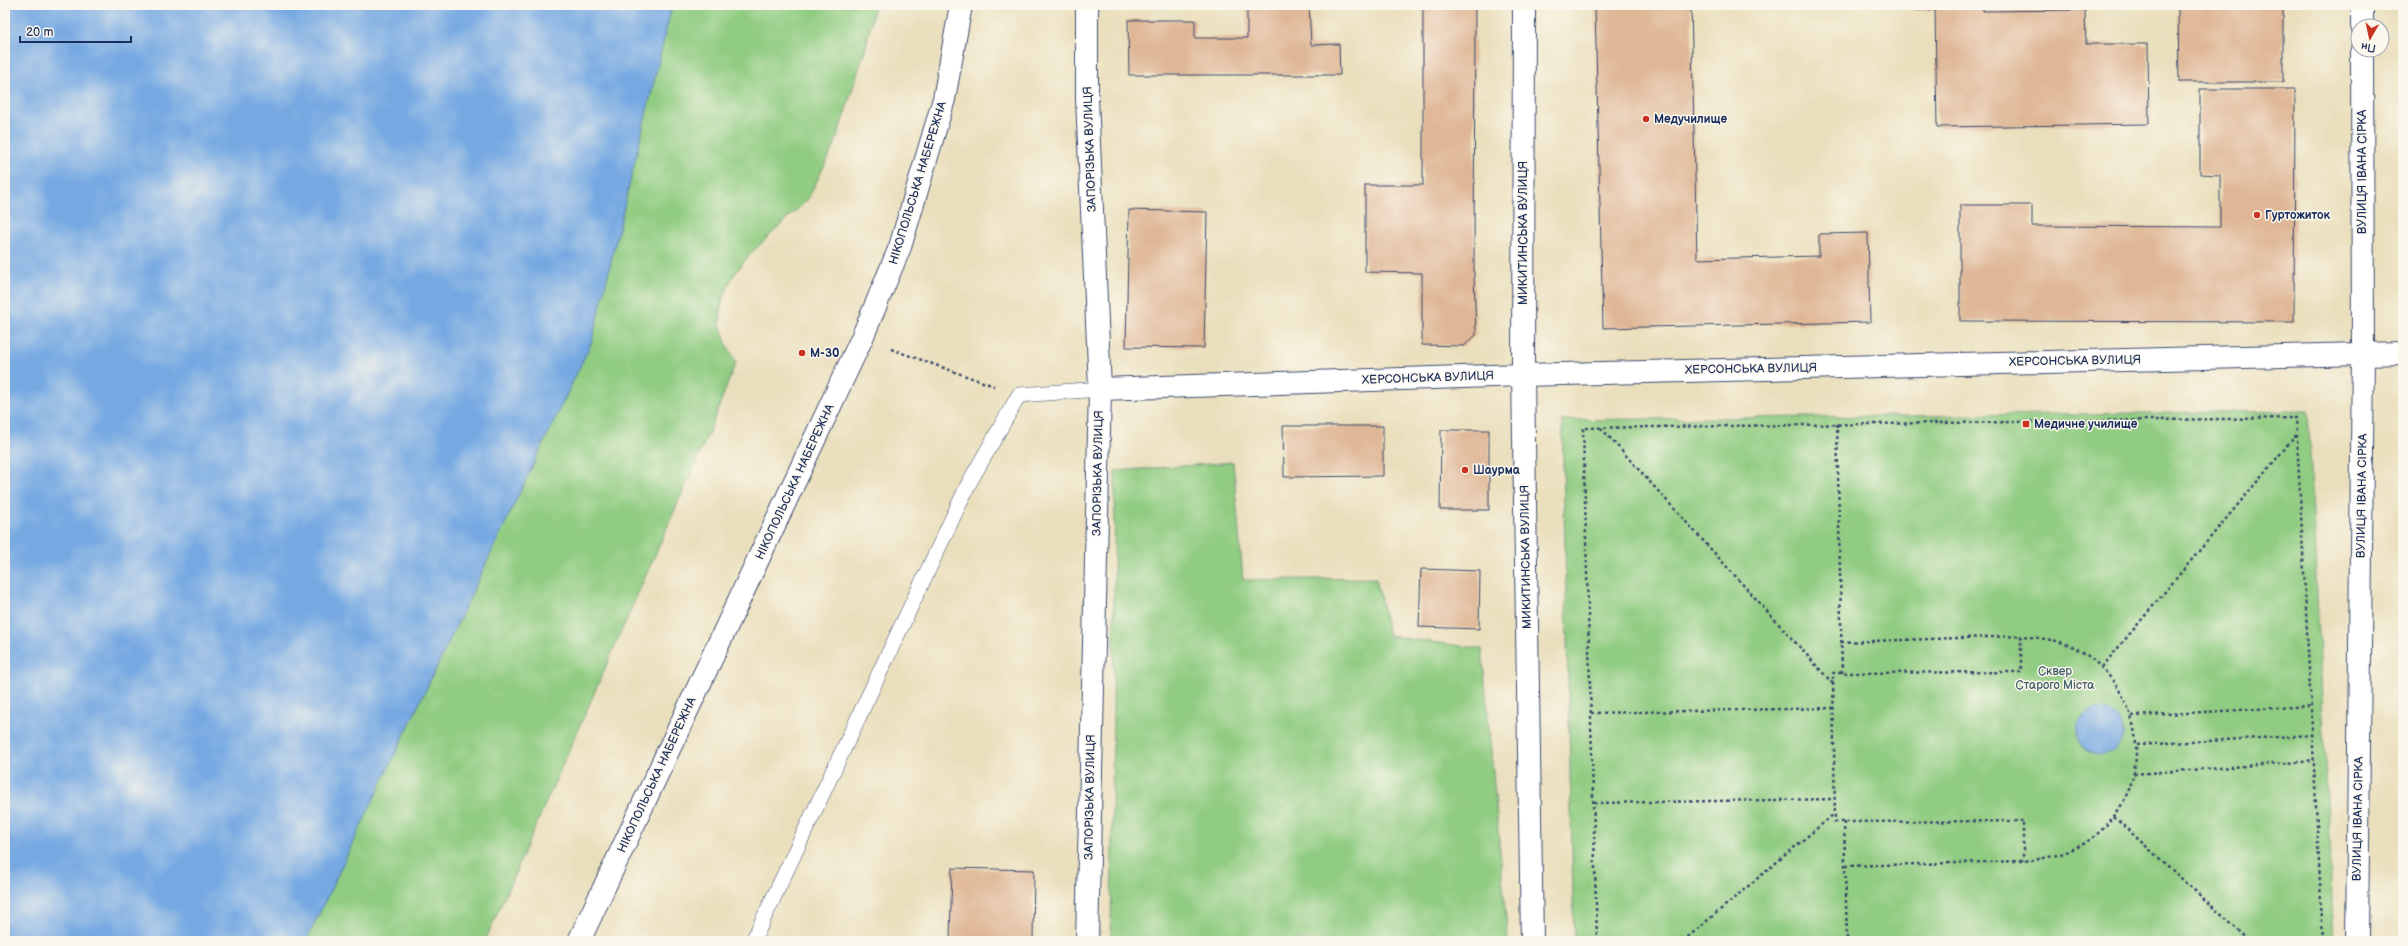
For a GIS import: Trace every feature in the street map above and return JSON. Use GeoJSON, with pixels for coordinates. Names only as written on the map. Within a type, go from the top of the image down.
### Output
{"type":"FeatureCollection","features":[{"type":"Feature","properties":{"kind":"street","name":"НІКОПОЛЬСЬКА НАБЕРЕЖНА"},"geometry":{"type":"LineString","coordinates":[[579,941],[862,338],[900,247],[944,99],[961,5]]}},
{"type":"Feature","properties":{"kind":"street","name":"ЗАПОРІЗЬКА ВУЛИЦЯ"},"geometry":{"type":"LineString","coordinates":[[1087,5],[1087,99],[1100,389],[1087,941]]}},
{"type":"Feature","properties":{"kind":"street","name":"МИКИТИНСЬКА ВУЛИЦЯ"},"geometry":{"type":"LineString","coordinates":[[1524,5],[1523,375],[1532,941]]}},
{"type":"Feature","properties":{"kind":"street"},"geometry":{"type":"LineString","coordinates":[[2362,5],[2362,18]]}},
{"type":"Feature","properties":{"kind":"street","name":"ВУЛИЦЯ ІВАНА СІРКА"},"geometry":{"type":"LineString","coordinates":[[2357,941],[2363,353],[2362,58]]}},
{"type":"Feature","properties":{"kind":"street","name":"ХЕРСОНСЬКА ВУЛИЦЯ"},"geometry":{"type":"LineString","coordinates":[[1100,389],[1523,375],[2403,353]]}},
{"type":"Feature","properties":{"kind":"lane"},"geometry":{"type":"LineString","coordinates":[[753,941],[969,483],[1019,395],[1100,389]]}},
{"type":"Feature","properties":{"kind":"path"},"geometry":{"type":"LineString","coordinates":[[862,338],[1019,395]]}},
{"type":"Feature","properties":{"kind":"path"},"geometry":{"type":"LineString","coordinates":[[1597,941],[1583,428],[2296,418],[2323,941]]}},
{"type":"Feature","properties":{"kind":"path"},"geometry":{"type":"LineString","coordinates":[[1837,424],[1842,673]]}},
{"type":"Feature","properties":{"kind":"path"},"geometry":{"type":"LineString","coordinates":[[1601,427],[1834,685]]}},
{"type":"Feature","properties":{"kind":"path"},"geometry":{"type":"LineString","coordinates":[[2102,667],[2297,434]]}},
{"type":"Feature","properties":{"kind":"path"},"geometry":{"type":"LineString","coordinates":[[1841,642],[2021,636],[2051,639],[2079,650],[2102,667],[2121,689],[2132,716],[2137,745],[2134,774],[2127,796],[2114,817],[2096,836],[2074,849],[2049,858],[2023,861],[1845,866]]}},
{"type":"Feature","properties":{"kind":"path"},"geometry":{"type":"LineString","coordinates":[[2021,636],[2021,672],[1834,673],[1834,822],[2023,820],[2023,861]]}},
{"type":"Feature","properties":{"kind":"path"},"geometry":{"type":"LineString","coordinates":[[2132,716],[2311,706]]}},
{"type":"Feature","properties":{"kind":"path"},"geometry":{"type":"LineString","coordinates":[[1591,713],[1834,708]]}},
{"type":"Feature","properties":{"kind":"path"},"geometry":{"type":"LineString","coordinates":[[2137,745],[2312,735]]}},
{"type":"Feature","properties":{"kind":"path"},"geometry":{"type":"LineString","coordinates":[[2134,774],[2314,761]]}},
{"type":"Feature","properties":{"kind":"path"},"geometry":{"type":"LineString","coordinates":[[1594,803],[1834,799]]}},
{"type":"Feature","properties":{"kind":"path"},"geometry":{"type":"LineString","coordinates":[[1683,941],[1835,814]]}},
{"type":"Feature","properties":{"kind":"path"},"geometry":{"type":"LineString","coordinates":[[2114,817],[2250,941]]}},
{"type":"Feature","properties":{"kind":"path"},"geometry":{"type":"LineString","coordinates":[[1844,822],[1847,941]]}},
{"type":"Feature","properties":{"kind":"green space"},"geometry":{"type":"Polygon","coordinates":[[[672,5],[875,5],[865,50],[835,144],[808,199],[750,254],[731,279],[722,301],[720,324],[726,343],[736,362],[710,430],[485,941],[306,941],[592,341],[672,5]]]}},
{"type":"Feature","properties":{"kind":"green space","name":"Сквер Старого Міста"},"geometry":{"type":"Polygon","coordinates":[[[2308,411],[2334,941],[1574,941],[1562,420],[2308,411]]]}},
{"type":"Feature","properties":{"kind":"green space"},"geometry":{"type":"Polygon","coordinates":[[[1233,462],[1243,580],[1376,578],[1389,636],[1482,649],[1508,941],[1111,941],[1115,471],[1233,462]]]}},
{"type":"Feature","properties":{"kind":"water"},"geometry":{"type":"Polygon","coordinates":[[[5,5],[672,5],[592,341],[306,941],[5,941],[5,5]]]}},
{"type":"Feature","properties":{"kind":"water"},"geometry":{"type":"Polygon","coordinates":[[[2100,709],[2113,713],[2119,719],[2123,732],[2119,745],[2113,751],[2100,755],[2087,751],[2081,745],[2077,732],[2081,719],[2087,713],[2100,709]]]}},
{"type":"Feature","properties":{"kind":"building"},"geometry":{"type":"Polygon","coordinates":[[[1247,5],[1309,5],[1311,45],[1339,44],[1340,75],[1129,75],[1128,20],[1195,20],[1195,38],[1247,38],[1247,5]]]}},
{"type":"Feature","properties":{"kind":"building"},"geometry":{"type":"Polygon","coordinates":[[[1423,5],[1475,5],[1474,273],[1476,335],[1464,346],[1422,345],[1422,273],[1365,272],[1365,185],[1423,185],[1423,5]]]}},
{"type":"Feature","properties":{"kind":"building","name":"Медучилище"},"geometry":{"type":"Polygon","coordinates":[[[1595,5],[1691,5],[1697,259],[1819,256],[1819,234],[1868,233],[1870,322],[1603,328],[1595,5]]]}},
{"type":"Feature","properties":{"kind":"building"},"geometry":{"type":"Polygon","coordinates":[[[1913,5],[1983,5],[1983,11],[2085,10],[2086,44],[2148,44],[2149,124],[1937,127],[1935,10],[1913,10],[1913,5]]]}},
{"type":"Feature","properties":{"kind":"building"},"geometry":{"type":"Polygon","coordinates":[[[2178,5],[2283,5],[2283,82],[2179,82],[2178,5]]]}},
{"type":"Feature","properties":{"kind":"building","name":"Гуртожиток"},"geometry":{"type":"Polygon","coordinates":[[[2200,89],[2295,89],[2294,322],[1960,321],[1960,205],[2032,205],[2032,226],[2220,227],[2220,175],[2200,174],[2200,89]]]}},
{"type":"Feature","properties":{"kind":"building"},"geometry":{"type":"Polygon","coordinates":[[[1129,210],[1207,212],[1204,348],[1126,347],[1129,210]]]}},
{"type":"Feature","properties":{"kind":"building"},"geometry":{"type":"Polygon","coordinates":[[[1283,426],[1383,426],[1383,476],[1284,477],[1283,426]]]}},
{"type":"Feature","properties":{"kind":"building","name":"Шаурма"},"geometry":{"type":"Polygon","coordinates":[[[1441,430],[1489,430],[1489,510],[1440,510],[1441,430]]]}},
{"type":"Feature","properties":{"kind":"building"},"geometry":{"type":"Polygon","coordinates":[[[1421,569],[1480,571],[1479,629],[1419,627],[1421,569]]]}},
{"type":"Feature","properties":{"kind":"building"},"geometry":{"type":"Polygon","coordinates":[[[952,868],[1034,870],[1033,941],[950,941],[952,868]]]}},
{"type":"Feature","properties":{"kind":"place","name":"Медучилище"},"geometry":{"type":"Point","coordinates":[1646,119]}},
{"type":"Feature","properties":{"kind":"place","name":"Гуртожиток"},"geometry":{"type":"Point","coordinates":[2257,215]}},
{"type":"Feature","properties":{"kind":"place","name":"М-30"},"geometry":{"type":"Point","coordinates":[802,353]}},
{"type":"Feature","properties":{"kind":"place","name":"Медичне училище"},"geometry":{"type":"Point","coordinates":[2026,424]}},
{"type":"Feature","properties":{"kind":"place","name":"Шаурма"},"geometry":{"type":"Point","coordinates":[1465,470]}}]}
